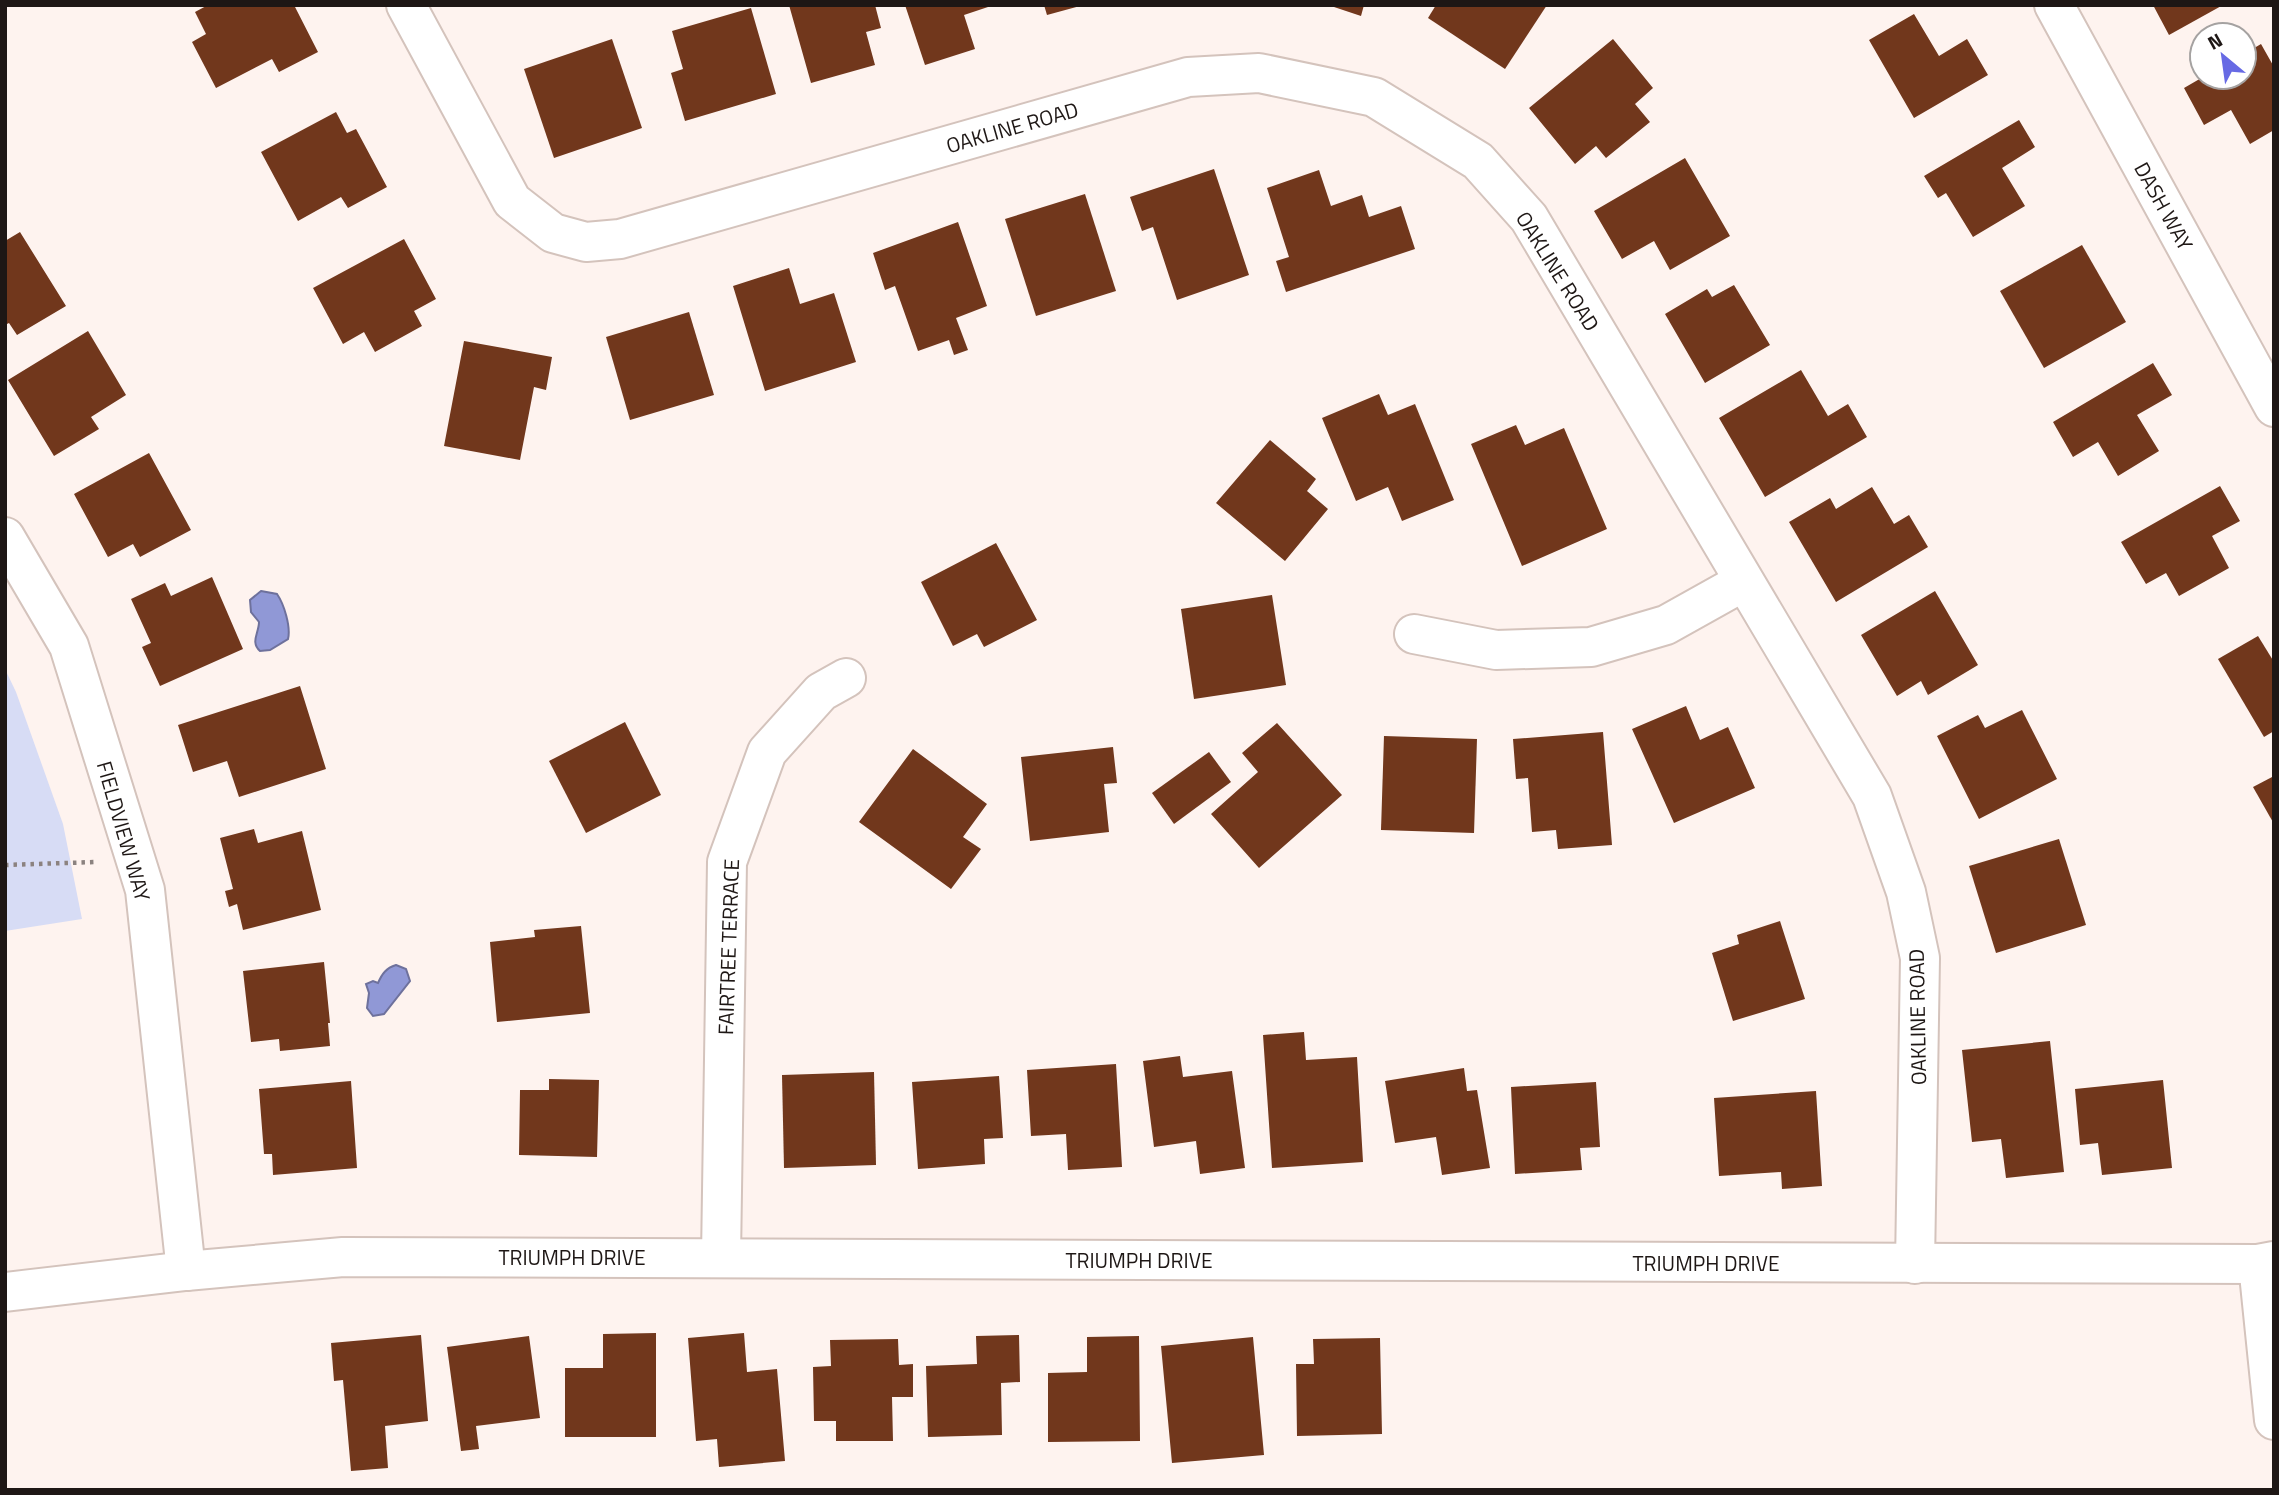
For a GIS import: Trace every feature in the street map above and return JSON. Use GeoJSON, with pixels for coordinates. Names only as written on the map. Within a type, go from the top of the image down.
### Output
{"type":"FeatureCollection","features":[{"type":"Feature","properties":{"kind":"street","name":"OAKLINE ROAD"},"geometry":{"type":"LineString","coordinates":[[406,5],[512,201],[553,233],[586,242],[620,239],[1188,77],[1259,73],[1374,97],[1478,161],[1529,218],[1872,796],[1906,892],[1920,958],[1915,1264]]}},
{"type":"Feature","properties":{"kind":"street","name":"DASH WAY"},"geometry":{"type":"LineString","coordinates":[[2054,5],[2274,407]]}},
{"type":"Feature","properties":{"kind":"street","name":"FIELDVIEW WAY"},"geometry":{"type":"LineString","coordinates":[[5,537],[69,646],[145,890],[186,1271]]}},
{"type":"Feature","properties":{"kind":"street"},"geometry":{"type":"LineString","coordinates":[[1414,634],[1496,650],[1591,647],[1666,625],[1743,582]]}},
{"type":"Feature","properties":{"kind":"street","name":"FAIRTREE TERRACE"},"geometry":{"type":"LineString","coordinates":[[721,1257],[727,862],[767,752],[821,692],[846,678]]}},
{"type":"Feature","properties":{"kind":"street","name":"TRIUMPH DRIVE"},"geometry":{"type":"LineString","coordinates":[[5,1292],[186,1271],[343,1257],[2266,1263]]}},
{"type":"Feature","properties":{"kind":"street"},"geometry":{"type":"LineString","coordinates":[[2266,1263],[2274,1420]]}},
{"type":"Feature","properties":{"kind":"path"},"geometry":{"type":"LineString","coordinates":[[5,865],[68,864],[135,858]]}},
{"type":"Feature","properties":{"kind":"shaded area"},"geometry":{"type":"Polygon","coordinates":[[[5,669],[16,692],[63,824],[82,919],[5,931],[5,669]]]}},
{"type":"Feature","properties":{"kind":"water"},"geometry":{"type":"Polygon","coordinates":[[[261,591],[277,594],[286,616],[289,634],[288,639],[270,650],[260,651],[255,641],[259,622],[251,612],[250,600],[261,591]]]}},
{"type":"Feature","properties":{"kind":"water"},"geometry":{"type":"Polygon","coordinates":[[[396,965],[406,969],[410,981],[384,1014],[373,1016],[367,1008],[369,993],[366,984],[373,981],[378,983],[385,972],[396,965]]]}},
{"type":"Feature","properties":{"kind":"building"},"geometry":{"type":"Polygon","coordinates":[[[208,5],[294,5],[318,52],[279,72],[272,59],[216,88],[192,42],[206,34],[195,12],[208,5]]]}},
{"type":"Feature","properties":{"kind":"building"},"geometry":{"type":"Polygon","coordinates":[[[789,5],[875,5],[881,28],[866,32],[875,65],[811,83],[789,5]]]}},
{"type":"Feature","properties":{"kind":"building"},"geometry":{"type":"Polygon","coordinates":[[[905,5],[991,6],[964,15],[975,49],[925,65],[905,5]]]}},
{"type":"Feature","properties":{"kind":"building"},"geometry":{"type":"Polygon","coordinates":[[[1044,5],[1080,5],[1080,6],[1047,15],[1044,5]]]}},
{"type":"Feature","properties":{"kind":"building"},"geometry":{"type":"Polygon","coordinates":[[[1328,5],[1364,5],[1361,16],[1328,5]]]}},
{"type":"Feature","properties":{"kind":"building"},"geometry":{"type":"Polygon","coordinates":[[[1436,5],[1547,5],[1505,69],[1428,18],[1436,5]]]}},
{"type":"Feature","properties":{"kind":"building"},"geometry":{"type":"Polygon","coordinates":[[[2153,5],[2223,5],[2194,21],[2188,21],[2188,24],[2169,35],[2153,5]]]}},
{"type":"Feature","properties":{"kind":"building"},"geometry":{"type":"Polygon","coordinates":[[[751,8],[776,94],[685,121],[671,73],[683,69],[672,31],[751,8]]]}},
{"type":"Feature","properties":{"kind":"building"},"geometry":{"type":"Polygon","coordinates":[[[1914,14],[1939,56],[1967,39],[1988,75],[1914,118],[1869,40],[1914,14]]]}},
{"type":"Feature","properties":{"kind":"building"},"geometry":{"type":"Polygon","coordinates":[[[612,39],[642,128],[554,158],[524,69],[612,39]]]}},
{"type":"Feature","properties":{"kind":"building"},"geometry":{"type":"Polygon","coordinates":[[[1613,39],[1653,88],[1635,104],[1650,122],[1606,158],[1596,146],[1575,164],[1529,108],[1613,39]]]}},
{"type":"Feature","properties":{"kind":"building"},"geometry":{"type":"Polygon","coordinates":[[[2261,44],[2274,67],[2274,130],[2250,144],[2231,110],[2204,125],[2184,88],[2188,86],[2188,91],[2258,91],[2258,46],[2261,44]]]}},
{"type":"Feature","properties":{"kind":"building"},"geometry":{"type":"Polygon","coordinates":[[[336,112],[347,133],[356,129],[387,187],[348,208],[341,197],[298,221],[261,152],[336,112]]]}},
{"type":"Feature","properties":{"kind":"building"},"geometry":{"type":"Polygon","coordinates":[[[2019,120],[2035,147],[2002,168],[2025,206],[1973,237],[1946,193],[1938,198],[1924,176],[2019,120]]]}},
{"type":"Feature","properties":{"kind":"building"},"geometry":{"type":"Polygon","coordinates":[[[1685,158],[1730,236],[1670,270],[1654,241],[1622,259],[1594,211],[1685,158]]]}},
{"type":"Feature","properties":{"kind":"building"},"geometry":{"type":"Polygon","coordinates":[[[1214,169],[1249,275],[1177,300],[1153,227],[1142,231],[1130,197],[1214,169]]]}},
{"type":"Feature","properties":{"kind":"building"},"geometry":{"type":"Polygon","coordinates":[[[1319,170],[1331,206],[1362,195],[1369,217],[1401,206],[1415,249],[1286,292],[1276,261],[1289,257],[1267,188],[1319,170]]]}},
{"type":"Feature","properties":{"kind":"building"},"geometry":{"type":"Polygon","coordinates":[[[1085,194],[1116,291],[1036,316],[1005,219],[1085,194]]]}},
{"type":"Feature","properties":{"kind":"building"},"geometry":{"type":"Polygon","coordinates":[[[958,222],[987,306],[956,318],[968,350],[954,355],[949,340],[918,351],[895,286],[885,290],[873,253],[958,222]]]}},
{"type":"Feature","properties":{"kind":"building"},"geometry":{"type":"Polygon","coordinates":[[[20,232],[66,306],[17,335],[9,323],[5,325],[5,241],[20,232]]]}},
{"type":"Feature","properties":{"kind":"building"},"geometry":{"type":"Polygon","coordinates":[[[404,239],[436,299],[414,311],[422,326],[375,352],[364,332],[343,344],[313,288],[404,239]]]}},
{"type":"Feature","properties":{"kind":"building"},"geometry":{"type":"Polygon","coordinates":[[[2082,245],[2126,322],[2044,368],[2000,291],[2082,245]]]}},
{"type":"Feature","properties":{"kind":"building"},"geometry":{"type":"Polygon","coordinates":[[[789,268],[800,304],[834,293],[856,362],[765,391],[733,286],[789,268]]]}},
{"type":"Feature","properties":{"kind":"building"},"geometry":{"type":"Polygon","coordinates":[[[1734,285],[1770,345],[1705,383],[1665,314],[1707,289],[1712,297],[1734,285]]]}},
{"type":"Feature","properties":{"kind":"building"},"geometry":{"type":"Polygon","coordinates":[[[689,312],[714,395],[630,420],[606,337],[689,312]]]}},
{"type":"Feature","properties":{"kind":"building"},"geometry":{"type":"Polygon","coordinates":[[[88,331],[126,395],[91,417],[99,429],[54,456],[8,380],[88,331]]]}},
{"type":"Feature","properties":{"kind":"building"},"geometry":{"type":"Polygon","coordinates":[[[464,341],[552,357],[546,390],[534,387],[520,460],[444,446],[464,341]]]}},
{"type":"Feature","properties":{"kind":"building"},"geometry":{"type":"Polygon","coordinates":[[[2153,363],[2172,395],[2137,415],[2159,451],[2118,476],[2098,442],[2073,457],[2053,422],[2153,363]]]}},
{"type":"Feature","properties":{"kind":"building"},"geometry":{"type":"Polygon","coordinates":[[[1801,370],[1828,416],[1848,404],[1867,437],[1765,497],[1719,418],[1801,370]]]}},
{"type":"Feature","properties":{"kind":"building"},"geometry":{"type":"Polygon","coordinates":[[[1379,394],[1388,415],[1415,404],[1454,500],[1402,521],[1388,487],[1356,501],[1322,418],[1379,394]]]}},
{"type":"Feature","properties":{"kind":"building"},"geometry":{"type":"Polygon","coordinates":[[[1516,425],[1525,445],[1564,428],[1607,529],[1522,566],[1471,444],[1516,425]]]}},
{"type":"Feature","properties":{"kind":"building"},"geometry":{"type":"Polygon","coordinates":[[[1270,440],[1316,479],[1307,491],[1328,509],[1285,561],[1216,503],[1270,440]]]}},
{"type":"Feature","properties":{"kind":"building"},"geometry":{"type":"Polygon","coordinates":[[[149,453],[191,530],[140,557],[133,544],[108,557],[74,494],[149,453]]]}},
{"type":"Feature","properties":{"kind":"building"},"geometry":{"type":"Polygon","coordinates":[[[2220,486],[2240,521],[2212,536],[2229,568],[2179,596],[2166,573],[2146,584],[2121,542],[2220,486]]]}},
{"type":"Feature","properties":{"kind":"building"},"geometry":{"type":"Polygon","coordinates":[[[1872,487],[1894,524],[1909,515],[1928,547],[1836,602],[1789,522],[1830,498],[1836,509],[1872,487]]]}},
{"type":"Feature","properties":{"kind":"building"},"geometry":{"type":"Polygon","coordinates":[[[996,543],[1037,620],[984,647],[977,634],[953,646],[921,582],[996,543]]]}},
{"type":"Feature","properties":{"kind":"building"},"geometry":{"type":"Polygon","coordinates":[[[212,577],[243,649],[160,686],[142,647],[151,643],[131,599],[165,583],[171,596],[212,577]]]}},
{"type":"Feature","properties":{"kind":"building"},"geometry":{"type":"Polygon","coordinates":[[[1935,591],[1978,665],[1928,695],[1921,681],[1897,696],[1861,635],[1935,591]]]}},
{"type":"Feature","properties":{"kind":"building"},"geometry":{"type":"Polygon","coordinates":[[[1272,595],[1286,685],[1194,699],[1181,609],[1272,595]]]}},
{"type":"Feature","properties":{"kind":"building"},"geometry":{"type":"Polygon","coordinates":[[[2258,636],[2274,662],[2274,731],[2264,737],[2218,659],[2258,636]]]}},
{"type":"Feature","properties":{"kind":"building"},"geometry":{"type":"Polygon","coordinates":[[[300,686],[326,769],[239,797],[227,761],[193,772],[178,725],[300,686]]]}},
{"type":"Feature","properties":{"kind":"building"},"geometry":{"type":"Polygon","coordinates":[[[1686,706],[1700,740],[1728,727],[1755,788],[1674,823],[1632,729],[1686,706]]]}},
{"type":"Feature","properties":{"kind":"building"},"geometry":{"type":"Polygon","coordinates":[[[2022,710],[2057,779],[1979,819],[1937,736],[1978,715],[1985,728],[2022,710]]]}},
{"type":"Feature","properties":{"kind":"building"},"geometry":{"type":"Polygon","coordinates":[[[625,722],[661,795],[586,833],[549,761],[625,722]]]}},
{"type":"Feature","properties":{"kind":"building"},"geometry":{"type":"Polygon","coordinates":[[[1277,723],[1342,795],[1259,868],[1211,814],[1258,772],[1242,753],[1277,723]]]}},
{"type":"Feature","properties":{"kind":"building"},"geometry":{"type":"Polygon","coordinates":[[[1603,732],[1612,845],[1558,849],[1556,830],[1532,832],[1528,778],[1516,779],[1513,739],[1603,732]]]}},
{"type":"Feature","properties":{"kind":"building"},"geometry":{"type":"Polygon","coordinates":[[[1384,736],[1477,739],[1474,833],[1381,830],[1384,736]]]}},
{"type":"Feature","properties":{"kind":"building"},"geometry":{"type":"Polygon","coordinates":[[[1113,747],[1117,783],[1104,784],[1109,832],[1030,841],[1021,757],[1113,747]]]}},
{"type":"Feature","properties":{"kind":"building"},"geometry":{"type":"Polygon","coordinates":[[[913,749],[987,804],[963,837],[981,849],[951,889],[859,822],[913,749]]]}},
{"type":"Feature","properties":{"kind":"building"},"geometry":{"type":"Polygon","coordinates":[[[1209,752],[1231,782],[1174,824],[1152,793],[1209,752]]]}},
{"type":"Feature","properties":{"kind":"building"},"geometry":{"type":"Polygon","coordinates":[[[2274,776],[2274,824],[2253,787],[2274,776]]]}},
{"type":"Feature","properties":{"kind":"building"},"geometry":{"type":"Polygon","coordinates":[[[254,829],[258,843],[302,831],[321,910],[243,930],[237,904],[229,907],[225,891],[233,889],[220,838],[254,829]]]}},
{"type":"Feature","properties":{"kind":"building"},"geometry":{"type":"Polygon","coordinates":[[[2059,839],[2086,925],[1996,953],[1969,866],[2059,839]]]}},
{"type":"Feature","properties":{"kind":"building"},"geometry":{"type":"Polygon","coordinates":[[[1780,921],[1805,999],[1733,1021],[1712,953],[1739,944],[1737,935],[1780,921]]]}},
{"type":"Feature","properties":{"kind":"building"},"geometry":{"type":"Polygon","coordinates":[[[581,926],[590,1013],[497,1022],[490,942],[535,937],[534,930],[581,926]]]}},
{"type":"Feature","properties":{"kind":"building"},"geometry":{"type":"Polygon","coordinates":[[[324,962],[330,1046],[280,1051],[279,1039],[251,1042],[243,971],[324,962]]]}},
{"type":"Feature","properties":{"kind":"building"},"geometry":{"type":"Polygon","coordinates":[[[1304,1032],[1306,1060],[1357,1057],[1363,1162],[1272,1168],[1263,1035],[1304,1032]]]}},
{"type":"Feature","properties":{"kind":"building"},"geometry":{"type":"Polygon","coordinates":[[[2050,1041],[2064,1172],[2006,1178],[2001,1139],[1972,1142],[1962,1050],[2050,1041]]]}},
{"type":"Feature","properties":{"kind":"building"},"geometry":{"type":"Polygon","coordinates":[[[1180,1056],[1183,1077],[1232,1071],[1245,1168],[1200,1174],[1196,1141],[1154,1147],[1143,1061],[1180,1056]]]}},
{"type":"Feature","properties":{"kind":"building"},"geometry":{"type":"Polygon","coordinates":[[[1116,1064],[1122,1167],[1068,1170],[1066,1134],[1031,1136],[1027,1070],[1116,1064]]]}},
{"type":"Feature","properties":{"kind":"building"},"geometry":{"type":"Polygon","coordinates":[[[1464,1068],[1467,1091],[1477,1090],[1490,1168],[1442,1175],[1436,1137],[1395,1143],[1385,1081],[1464,1068]]]}},
{"type":"Feature","properties":{"kind":"building"},"geometry":{"type":"Polygon","coordinates":[[[874,1072],[876,1165],[784,1168],[782,1075],[874,1072]]]}},
{"type":"Feature","properties":{"kind":"building"},"geometry":{"type":"Polygon","coordinates":[[[999,1076],[1003,1138],[984,1139],[985,1164],[918,1169],[912,1082],[999,1076]]]}},
{"type":"Feature","properties":{"kind":"building"},"geometry":{"type":"Polygon","coordinates":[[[549,1079],[599,1080],[597,1157],[519,1155],[520,1090],[549,1090],[549,1079]]]}},
{"type":"Feature","properties":{"kind":"building"},"geometry":{"type":"Polygon","coordinates":[[[2163,1080],[2172,1168],[2102,1175],[2098,1143],[2080,1145],[2075,1089],[2163,1080]]]}},
{"type":"Feature","properties":{"kind":"building"},"geometry":{"type":"Polygon","coordinates":[[[351,1081],[357,1168],[273,1175],[272,1154],[264,1154],[259,1089],[351,1081]]]}},
{"type":"Feature","properties":{"kind":"building"},"geometry":{"type":"Polygon","coordinates":[[[1596,1082],[1600,1147],[1580,1148],[1582,1170],[1515,1174],[1511,1087],[1596,1082]]]}},
{"type":"Feature","properties":{"kind":"building"},"geometry":{"type":"Polygon","coordinates":[[[1816,1091],[1822,1186],[1782,1189],[1781,1172],[1719,1176],[1714,1098],[1816,1091]]]}},
{"type":"Feature","properties":{"kind":"building"},"geometry":{"type":"Polygon","coordinates":[[[656,1333],[656,1437],[565,1437],[565,1368],[603,1368],[603,1334],[656,1333]]]}},
{"type":"Feature","properties":{"kind":"building"},"geometry":{"type":"Polygon","coordinates":[[[744,1333],[747,1372],[777,1369],[785,1461],[719,1467],[717,1439],[696,1441],[688,1338],[744,1333]]]}},
{"type":"Feature","properties":{"kind":"building"},"geometry":{"type":"Polygon","coordinates":[[[421,1335],[428,1421],[385,1426],[388,1468],[351,1471],[343,1380],[334,1381],[331,1343],[421,1335]]]}},
{"type":"Feature","properties":{"kind":"building"},"geometry":{"type":"Polygon","coordinates":[[[1019,1335],[1020,1382],[1001,1383],[1002,1435],[928,1437],[926,1366],[977,1364],[976,1336],[1019,1335]]]}},
{"type":"Feature","properties":{"kind":"building"},"geometry":{"type":"Polygon","coordinates":[[[529,1336],[540,1418],[476,1426],[479,1449],[461,1451],[447,1347],[529,1336]]]}},
{"type":"Feature","properties":{"kind":"building"},"geometry":{"type":"Polygon","coordinates":[[[1139,1336],[1140,1441],[1048,1442],[1048,1373],[1087,1372],[1087,1337],[1139,1336]]]}},
{"type":"Feature","properties":{"kind":"building"},"geometry":{"type":"Polygon","coordinates":[[[1253,1337],[1264,1455],[1172,1463],[1161,1346],[1253,1337]]]}},
{"type":"Feature","properties":{"kind":"building"},"geometry":{"type":"Polygon","coordinates":[[[1380,1338],[1382,1434],[1297,1436],[1296,1364],[1314,1364],[1313,1339],[1380,1338]]]}},
{"type":"Feature","properties":{"kind":"building"},"geometry":{"type":"Polygon","coordinates":[[[898,1339],[899,1365],[913,1364],[913,1397],[892,1397],[893,1441],[836,1441],[836,1421],[814,1421],[813,1367],[831,1366],[830,1340],[898,1339]]]}}]}
